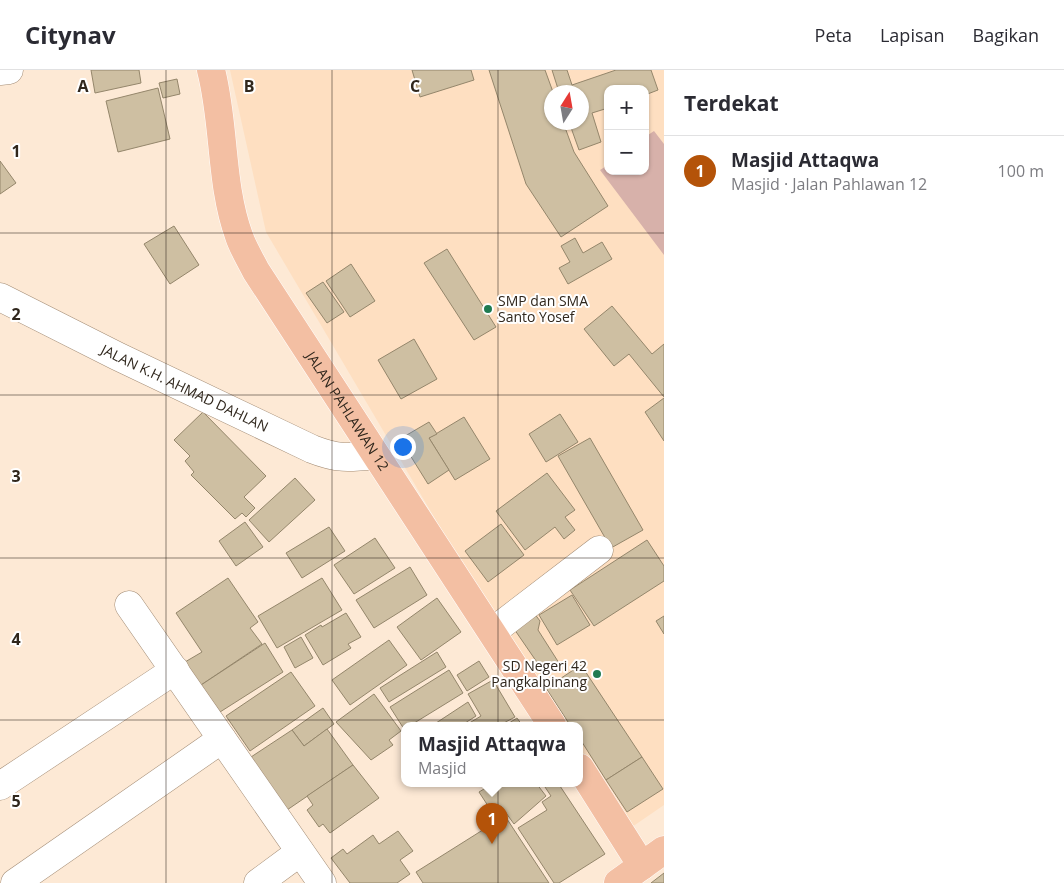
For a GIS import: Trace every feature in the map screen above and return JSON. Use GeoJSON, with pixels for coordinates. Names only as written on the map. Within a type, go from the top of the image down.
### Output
{"type":"FeatureCollection","features":[{"type":"Feature","properties":{"kind":"main road","name":"JALAN PAHLAWAN 12"},"geometry":{"type":"LineString","coordinates":[[211,70],[217,92],[232,210],[239,236],[256,271],[550,722]]}},
{"type":"Feature","properties":{"kind":"main road"},"geometry":{"type":"LineString","coordinates":[[583,773],[642,866]]}},
{"type":"Feature","properties":{"kind":"main road"},"geometry":{"type":"LineString","coordinates":[[618,883],[664,850]]}},
{"type":"Feature","properties":{"kind":"street"},"geometry":{"type":"LineString","coordinates":[[0,71],[9,70]]}},
{"type":"Feature","properties":{"kind":"street","name":"JALAN K.H. AHMAD DAHLAN"},"geometry":{"type":"LineString","coordinates":[[0,297],[117,356],[312,449],[327,455],[348,458],[375,455]]}},
{"type":"Feature","properties":{"kind":"street"},"geometry":{"type":"LineString","coordinates":[[492,632],[599,550]]}},
{"type":"Feature","properties":{"kind":"street"},"geometry":{"type":"LineString","coordinates":[[129,605],[322,883]]}},
{"type":"Feature","properties":{"kind":"street"},"geometry":{"type":"LineString","coordinates":[[0,786],[175,670]]}},
{"type":"Feature","properties":{"kind":"street"},"geometry":{"type":"LineString","coordinates":[[15,883],[222,739]]}},
{"type":"Feature","properties":{"kind":"street"},"geometry":{"type":"LineString","coordinates":[[258,883],[300,852]]}},
{"type":"Feature","properties":{"kind":"shaded area","name":"SMP dan SMA Santo Yosef"},"geometry":{"type":"Polygon","coordinates":[[[230,70],[664,70],[664,805],[632,827],[583,753],[583,722],[563,722],[496,622],[266,232],[230,70]]]}},
{"type":"Feature","properties":{"kind":"shaded area"},"geometry":{"type":"Polygon","coordinates":[[[654,131],[664,144],[664,255],[600,170],[604,168],[604,175],[649,175],[649,134],[654,131]]]}},
{"type":"Feature","properties":{"kind":"building"},"geometry":{"type":"Polygon","coordinates":[[[91,70],[139,70],[141,83],[95,93],[91,70]]]}},
{"type":"Feature","properties":{"kind":"building"},"geometry":{"type":"Polygon","coordinates":[[[412,70],[471,70],[474,80],[420,97],[412,70]]]}},
{"type":"Feature","properties":{"kind":"building"},"geometry":{"type":"Polygon","coordinates":[[[489,70],[545,70],[550,85],[544,85],[544,130],[566,130],[574,152],[608,206],[561,237],[526,184],[489,70]]]}},
{"type":"Feature","properties":{"kind":"building"},"geometry":{"type":"Polygon","coordinates":[[[552,70],[567,70],[572,85],[557,85],[552,70]]]}},
{"type":"Feature","properties":{"kind":"building"},"geometry":{"type":"Polygon","coordinates":[[[616,70],[651,70],[658,90],[649,93],[649,85],[604,85],[604,109],[592,113],[601,142],[579,150],[572,130],[589,130],[589,85],[572,85],[616,70]]]}},
{"type":"Feature","properties":{"kind":"building"},"geometry":{"type":"Polygon","coordinates":[[[177,79],[180,94],[163,98],[159,83],[177,79]]]}},
{"type":"Feature","properties":{"kind":"building"},"geometry":{"type":"Polygon","coordinates":[[[158,88],[170,139],[118,152],[106,101],[158,88]]]}},
{"type":"Feature","properties":{"kind":"building"},"geometry":{"type":"Polygon","coordinates":[[[0,161],[16,183],[0,194],[0,161]]]}},
{"type":"Feature","properties":{"kind":"building"},"geometry":{"type":"Polygon","coordinates":[[[174,226],[199,265],[170,284],[144,244],[174,226]]]}},
{"type":"Feature","properties":{"kind":"building"},"geometry":{"type":"Polygon","coordinates":[[[575,238],[583,253],[602,242],[612,259],[568,284],[559,268],[570,262],[561,246],[575,238]]]}},
{"type":"Feature","properties":{"kind":"building"},"geometry":{"type":"Polygon","coordinates":[[[447,249],[496,327],[474,340],[424,263],[447,249]]]}},
{"type":"Feature","properties":{"kind":"building"},"geometry":{"type":"Polygon","coordinates":[[[351,264],[375,301],[350,317],[326,281],[351,264]]]}},
{"type":"Feature","properties":{"kind":"building"},"geometry":{"type":"Polygon","coordinates":[[[323,282],[344,312],[327,323],[306,293],[323,282]]]}},
{"type":"Feature","properties":{"kind":"building"},"geometry":{"type":"Polygon","coordinates":[[[612,306],[652,354],[664,344],[664,397],[629,354],[614,366],[584,329],[612,306]]]}},
{"type":"Feature","properties":{"kind":"building"},"geometry":{"type":"Polygon","coordinates":[[[414,339],[437,379],[401,399],[378,360],[414,339]]]}},
{"type":"Feature","properties":{"kind":"building"},"geometry":{"type":"Polygon","coordinates":[[[664,398],[664,441],[645,412],[664,398]]]}},
{"type":"Feature","properties":{"kind":"building"},"geometry":{"type":"Polygon","coordinates":[[[203,412],[266,476],[244,497],[255,508],[246,517],[242,513],[235,519],[191,475],[194,472],[185,461],[190,456],[174,440],[203,412]]]}},
{"type":"Feature","properties":{"kind":"building"},"geometry":{"type":"Polygon","coordinates":[[[560,414],[578,442],[546,462],[529,434],[560,414]]]}},
{"type":"Feature","properties":{"kind":"building"},"geometry":{"type":"Polygon","coordinates":[[[464,417],[490,459],[455,480],[429,438],[464,417]]]}},
{"type":"Feature","properties":{"kind":"building"},"geometry":{"type":"Polygon","coordinates":[[[429,422],[437,434],[429,438],[449,470],[428,484],[400,439],[429,422]]]}},
{"type":"Feature","properties":{"kind":"building"},"geometry":{"type":"Polygon","coordinates":[[[590,438],[643,530],[611,548],[558,456],[590,438]]]}},
{"type":"Feature","properties":{"kind":"building"},"geometry":{"type":"Polygon","coordinates":[[[547,473],[575,510],[565,517],[575,530],[564,539],[555,527],[525,550],[496,511],[547,473]]]}},
{"type":"Feature","properties":{"kind":"building"},"geometry":{"type":"Polygon","coordinates":[[[295,478],[315,500],[269,542],[249,520],[295,478]]]}},
{"type":"Feature","properties":{"kind":"building"},"geometry":{"type":"Polygon","coordinates":[[[245,522],[263,547],[236,566],[219,541],[245,522]]]}},
{"type":"Feature","properties":{"kind":"building"},"geometry":{"type":"Polygon","coordinates":[[[501,524],[524,555],[488,582],[465,551],[501,524]]]}},
{"type":"Feature","properties":{"kind":"building"},"geometry":{"type":"Polygon","coordinates":[[[329,527],[345,551],[302,578],[286,553],[329,527]]]}},
{"type":"Feature","properties":{"kind":"building"},"geometry":{"type":"Polygon","coordinates":[[[375,538],[395,568],[354,594],[334,565],[375,538]]]}},
{"type":"Feature","properties":{"kind":"building"},"geometry":{"type":"Polygon","coordinates":[[[647,540],[664,566],[664,581],[594,626],[570,590],[647,540]]]}},
{"type":"Feature","properties":{"kind":"building"},"geometry":{"type":"Polygon","coordinates":[[[410,567],[427,595],[374,628],[356,600],[410,567]]]}},
{"type":"Feature","properties":{"kind":"building"},"geometry":{"type":"Polygon","coordinates":[[[228,578],[258,622],[250,628],[262,644],[201,685],[185,662],[202,652],[176,613],[228,578]]]}},
{"type":"Feature","properties":{"kind":"building"},"geometry":{"type":"Polygon","coordinates":[[[322,578],[342,610],[277,648],[258,616],[322,578]]]}},
{"type":"Feature","properties":{"kind":"building"},"geometry":{"type":"Polygon","coordinates":[[[572,595],[590,625],[557,645],[539,615],[572,595]]]}},
{"type":"Feature","properties":{"kind":"building"},"geometry":{"type":"Polygon","coordinates":[[[437,598],[461,632],[421,660],[397,627],[437,598]]]}},
{"type":"Feature","properties":{"kind":"building"},"geometry":{"type":"Polygon","coordinates":[[[531,609],[540,621],[538,630],[559,663],[543,671],[510,623],[531,609]]]}},
{"type":"Feature","properties":{"kind":"building"},"geometry":{"type":"Polygon","coordinates":[[[346,613],[361,637],[348,644],[351,648],[323,665],[305,635],[346,613]]]}},
{"type":"Feature","properties":{"kind":"building"},"geometry":{"type":"Polygon","coordinates":[[[664,616],[664,634],[656,621],[664,616]]]}},
{"type":"Feature","properties":{"kind":"building"},"geometry":{"type":"Polygon","coordinates":[[[301,637],[313,658],[295,668],[284,647],[301,637]]]}},
{"type":"Feature","properties":{"kind":"building"},"geometry":{"type":"Polygon","coordinates":[[[389,640],[407,665],[350,705],[332,680],[389,640]]]}},
{"type":"Feature","properties":{"kind":"building"},"geometry":{"type":"Polygon","coordinates":[[[265,643],[283,672],[220,712],[201,685],[265,643]]]}},
{"type":"Feature","properties":{"kind":"building"},"geometry":{"type":"Polygon","coordinates":[[[437,652],[446,667],[389,702],[380,688],[437,652]]]}},
{"type":"Feature","properties":{"kind":"building"},"geometry":{"type":"Polygon","coordinates":[[[479,661],[489,677],[467,691],[457,675],[479,661]]]}},
{"type":"Feature","properties":{"kind":"building"},"geometry":{"type":"Polygon","coordinates":[[[581,665],[642,757],[606,780],[583,744],[583,722],[568,722],[546,688],[581,665]]]}},
{"type":"Feature","properties":{"kind":"building"},"geometry":{"type":"Polygon","coordinates":[[[449,670],[463,693],[416,722],[401,722],[401,724],[390,707],[449,670]]]}},
{"type":"Feature","properties":{"kind":"building"},"geometry":{"type":"Polygon","coordinates":[[[291,672],[315,706],[250,751],[226,716],[291,672]]]}},
{"type":"Feature","properties":{"kind":"building"},"geometry":{"type":"Polygon","coordinates":[[[493,680],[515,717],[506,722],[471,722],[481,716],[468,694],[493,680]]]}},
{"type":"Feature","properties":{"kind":"building"},"geometry":{"type":"Polygon","coordinates":[[[374,694],[401,731],[389,740],[393,745],[371,760],[336,722],[374,694]]]}},
{"type":"Feature","properties":{"kind":"building"},"geometry":{"type":"Polygon","coordinates":[[[468,702],[476,716],[467,722],[438,722],[468,702]]]}},
{"type":"Feature","properties":{"kind":"building"},"geometry":{"type":"Polygon","coordinates":[[[323,708],[334,724],[304,746],[292,730],[323,708]]]}},
{"type":"Feature","properties":{"kind":"building"},"geometry":{"type":"Polygon","coordinates":[[[517,718],[520,722],[511,722],[517,718]]]}},
{"type":"Feature","properties":{"kind":"building"},"geometry":{"type":"Polygon","coordinates":[[[327,729],[353,765],[287,810],[251,757],[292,730],[304,746],[327,729]]]}},
{"type":"Feature","properties":{"kind":"building"},"geometry":{"type":"Polygon","coordinates":[[[642,757],[663,789],[627,812],[606,780],[642,757]]]}},
{"type":"Feature","properties":{"kind":"building"},"geometry":{"type":"Polygon","coordinates":[[[353,765],[379,798],[330,833],[323,824],[319,827],[307,810],[313,805],[307,796],[353,765]]]}},
{"type":"Feature","properties":{"kind":"building"},"geometry":{"type":"Polygon","coordinates":[[[487,787],[539,787],[546,796],[514,824],[501,806],[492,812],[479,792],[487,787]]]}},
{"type":"Feature","properties":{"kind":"building"},"geometry":{"type":"Polygon","coordinates":[[[545,787],[561,787],[605,854],[559,883],[554,883],[518,828],[547,810],[542,802],[551,796],[545,787]]]}},
{"type":"Feature","properties":{"kind":"building"},"geometry":{"type":"Polygon","coordinates":[[[505,816],[549,883],[423,883],[416,872],[505,816]]]}},
{"type":"Feature","properties":{"kind":"building"},"geometry":{"type":"Polygon","coordinates":[[[398,831],[413,851],[400,860],[410,874],[397,883],[350,883],[331,858],[343,849],[347,854],[373,835],[379,844],[398,831]]]}},
{"type":"Feature","properties":{"kind":"building"},"geometry":{"type":"Polygon","coordinates":[[[664,873],[664,883],[651,883],[664,873]]]}},
{"type":"Feature","properties":{"kind":"place","name":"SMP dan SMA Santo Yosef"},"geometry":{"type":"Point","coordinates":[488,309]}},
{"type":"Feature","properties":{"kind":"place","name":"SD Negeri 42 Pangkalpinang"},"geometry":{"type":"Point","coordinates":[597,674]}},
{"type":"Feature","properties":{"kind":"place","name":"Masjid Attaqwa"},"geometry":{"type":"Point","coordinates":[492,844]}}]}
